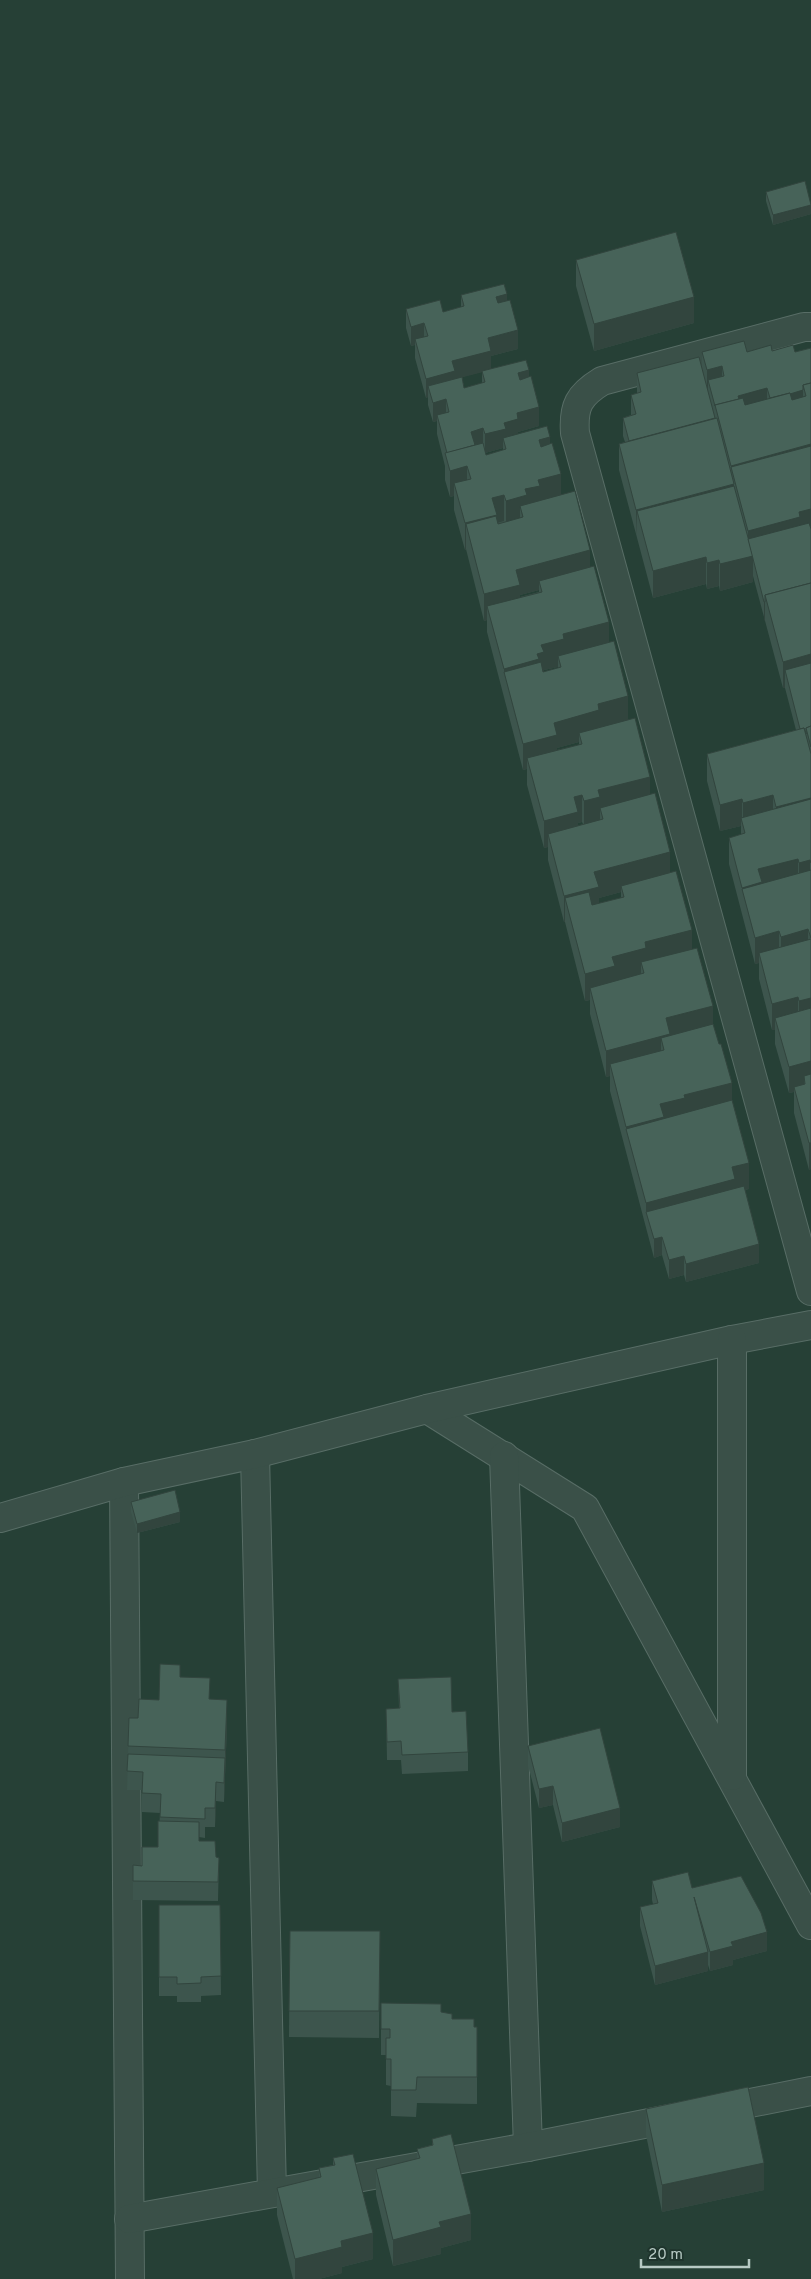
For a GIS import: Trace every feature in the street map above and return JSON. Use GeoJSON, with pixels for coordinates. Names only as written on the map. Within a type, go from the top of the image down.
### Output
{"type":"FeatureCollection","features":[{"type":"Feature","properties":{"kind":"street"},"geometry":{"type":"LineString","coordinates":[[811,327],[804,327],[602,382],[588,389],[582,396],[574,418],[575,433],[811,1291]]}},
{"type":"Feature","properties":{"kind":"street"},"geometry":{"type":"LineString","coordinates":[[0,1518],[124,1482],[255,1454],[427,1409],[732,1340],[811,1325]]}},
{"type":"Feature","properties":{"kind":"street"},"geometry":{"type":"LineString","coordinates":[[732,1340],[732,1780]]}},
{"type":"Feature","properties":{"kind":"street"},"geometry":{"type":"LineString","coordinates":[[427,1409],[585,1508],[811,1925]]}},
{"type":"Feature","properties":{"kind":"street"},"geometry":{"type":"LineString","coordinates":[[255,1454],[272,2193]]}},
{"type":"Feature","properties":{"kind":"street"},"geometry":{"type":"LineString","coordinates":[[504,1456],[528,2147]]}},
{"type":"Feature","properties":{"kind":"street"},"geometry":{"type":"LineString","coordinates":[[124,1482],[130,2279]]}},
{"type":"Feature","properties":{"kind":"street"},"geometry":{"type":"LineString","coordinates":[[129,2219],[528,2147],[811,2091]]}},
{"type":"Feature","properties":{"kind":"building"},"geometry":{"type":"Polygon","coordinates":[[[805,181],[811,205],[773,215],[766,192],[805,181]]]}},
{"type":"Feature","properties":{"kind":"building"},"geometry":{"type":"Polygon","coordinates":[[[676,232],[694,297],[594,324],[576,260],[676,232]]]}},
{"type":"Feature","properties":{"kind":"building"},"geometry":{"type":"Polygon","coordinates":[[[504,284],[507,294],[496,297],[498,303],[510,300],[518,330],[488,338],[491,351],[452,361],[455,371],[426,379],[415,339],[428,336],[424,323],[411,327],[406,309],[440,300],[443,312],[464,306],[461,295],[504,284]]]}},
{"type":"Feature","properties":{"kind":"building"},"geometry":{"type":"Polygon","coordinates":[[[744,341],[747,352],[771,345],[772,351],[793,345],[795,352],[811,348],[811,383],[803,385],[803,390],[790,394],[770,398],[767,388],[738,396],[739,399],[715,406],[708,380],[724,376],[722,366],[707,370],[702,352],[744,341]]]}},
{"type":"Feature","properties":{"kind":"building"},"geometry":{"type":"Polygon","coordinates":[[[699,357],[715,418],[629,441],[623,418],[636,414],[631,395],[641,392],[637,373],[699,357]]]}},
{"type":"Feature","properties":{"kind":"building"},"geometry":{"type":"Polygon","coordinates":[[[526,360],[529,370],[518,373],[520,380],[531,376],[539,407],[517,413],[518,419],[504,423],[506,429],[485,434],[483,428],[471,432],[475,445],[447,453],[437,415],[449,412],[446,399],[433,403],[428,386],[462,377],[464,388],[485,382],[482,371],[526,360]]]}},
{"type":"Feature","properties":{"kind":"building"},"geometry":{"type":"Polygon","coordinates":[[[811,383],[811,444],[731,466],[715,405],[743,398],[745,405],[790,393],[792,400],[806,396],[803,385],[811,383]]]}},
{"type":"Feature","properties":{"kind":"building"},"geometry":{"type":"Polygon","coordinates":[[[717,418],[734,484],[636,510],[619,444],[717,418]]]}},
{"type":"Feature","properties":{"kind":"building"},"geometry":{"type":"Polygon","coordinates":[[[547,426],[550,437],[539,440],[541,447],[552,443],[561,474],[538,480],[540,486],[525,489],[527,495],[506,501],[504,495],[492,498],[497,515],[465,523],[454,483],[471,479],[467,466],[450,471],[445,453],[483,443],[486,455],[506,449],[503,438],[547,426]]]}},
{"type":"Feature","properties":{"kind":"building"},"geometry":{"type":"Polygon","coordinates":[[[811,446],[811,509],[799,512],[800,517],[748,531],[731,467],[811,446]]]}},
{"type":"Feature","properties":{"kind":"building"},"geometry":{"type":"Polygon","coordinates":[[[734,486],[753,556],[720,564],[719,560],[707,563],[706,557],[653,571],[637,511],[734,486]]]}},
{"type":"Feature","properties":{"kind":"building"},"geometry":{"type":"Polygon","coordinates":[[[575,491],[590,550],[516,570],[520,585],[484,594],[466,524],[496,516],[498,524],[523,517],[520,506],[575,491]]]}},
{"type":"Feature","properties":{"kind":"building"},"geometry":{"type":"Polygon","coordinates":[[[809,523],[811,529],[811,583],[765,595],[764,602],[748,539],[809,523]]]}},
{"type":"Feature","properties":{"kind":"building"},"geometry":{"type":"Polygon","coordinates":[[[594,566],[609,622],[563,634],[564,639],[541,645],[544,652],[537,654],[539,659],[504,669],[487,606],[542,592],[539,581],[594,566]]]}},
{"type":"Feature","properties":{"kind":"building"},"geometry":{"type":"Polygon","coordinates":[[[811,583],[811,654],[783,662],[765,595],[811,583]]]}},
{"type":"Feature","properties":{"kind":"building"},"geometry":{"type":"Polygon","coordinates":[[[614,641],[628,696],[598,704],[599,710],[554,723],[557,735],[523,744],[504,672],[541,662],[543,672],[561,667],[558,656],[614,641]]]}},
{"type":"Feature","properties":{"kind":"building"},"geometry":{"type":"Polygon","coordinates":[[[811,663],[811,726],[806,728],[806,734],[804,728],[800,729],[785,670],[811,663]]]}},
{"type":"Feature","properties":{"kind":"building"},"geometry":{"type":"Polygon","coordinates":[[[635,718],[650,777],[598,790],[600,797],[584,801],[582,795],[574,797],[578,812],[544,821],[527,758],[582,744],[579,733],[635,718]]]}},
{"type":"Feature","properties":{"kind":"building"},"geometry":{"type":"Polygon","coordinates":[[[811,726],[811,747],[806,728],[811,726]]]}},
{"type":"Feature","properties":{"kind":"building"},"geometry":{"type":"Polygon","coordinates":[[[804,728],[811,754],[811,798],[776,807],[773,795],[743,803],[742,799],[720,805],[707,754],[804,728]]]}},
{"type":"Feature","properties":{"kind":"building"},"geometry":{"type":"Polygon","coordinates":[[[655,793],[670,852],[594,872],[599,887],[564,896],[548,834],[603,819],[600,808],[655,793]]]}},
{"type":"Feature","properties":{"kind":"building"},"geometry":{"type":"Polygon","coordinates":[[[811,799],[811,863],[810,860],[799,863],[798,859],[758,869],[762,882],[742,888],[729,838],[745,833],[741,818],[811,799]]]}},
{"type":"Feature","properties":{"kind":"building"},"geometry":{"type":"Polygon","coordinates":[[[811,870],[811,938],[808,929],[781,937],[779,931],[755,938],[742,889],[811,870]]]}},
{"type":"Feature","properties":{"kind":"building"},"geometry":{"type":"Polygon","coordinates":[[[676,871],[692,930],[645,942],[646,948],[612,957],[615,966],[585,974],[565,898],[589,892],[592,905],[624,897],[621,886],[676,871]]]}},
{"type":"Feature","properties":{"kind":"building"},"geometry":{"type":"Polygon","coordinates":[[[811,939],[811,998],[799,1001],[798,997],[772,1004],[759,953],[811,939]]]}},
{"type":"Feature","properties":{"kind":"building"},"geometry":{"type":"Polygon","coordinates":[[[697,948],[713,1006],[666,1018],[670,1034],[606,1051],[590,988],[644,973],[641,962],[697,948]]]}},
{"type":"Feature","properties":{"kind":"building"},"geometry":{"type":"Polygon","coordinates":[[[811,1008],[811,1061],[789,1067],[775,1018],[811,1008]]]}},
{"type":"Feature","properties":{"kind":"building"},"geometry":{"type":"Polygon","coordinates":[[[713,1024],[732,1083],[684,1095],[685,1098],[660,1104],[664,1117],[626,1127],[610,1064],[664,1050],[661,1038],[713,1024]]]}},
{"type":"Feature","properties":{"kind":"building"},"geometry":{"type":"Polygon","coordinates":[[[811,1074],[811,1143],[809,1143],[794,1087],[805,1084],[804,1076],[811,1074]]]}},
{"type":"Feature","properties":{"kind":"building"},"geometry":{"type":"Polygon","coordinates":[[[732,1100],[749,1163],[732,1167],[735,1179],[646,1203],[626,1129],[732,1100]]]}},
{"type":"Feature","properties":{"kind":"building"},"geometry":{"type":"Polygon","coordinates":[[[744,1186],[759,1244],[686,1264],[684,1256],[669,1260],[662,1237],[654,1239],[646,1212],[744,1186]]]}},
{"type":"Feature","properties":{"kind":"building"},"geometry":{"type":"Polygon","coordinates":[[[175,1490],[180,1512],[137,1524],[131,1502],[175,1490]]]}},
{"type":"Feature","properties":{"kind":"building"},"geometry":{"type":"Polygon","coordinates":[[[160,1664],[180,1665],[180,1677],[210,1678],[209,1699],[227,1700],[225,1750],[128,1746],[129,1718],[138,1718],[139,1699],[159,1700],[160,1664]]]}},
{"type":"Feature","properties":{"kind":"building"},"geometry":{"type":"Polygon","coordinates":[[[451,1677],[452,1712],[466,1711],[468,1752],[402,1755],[401,1741],[387,1742],[386,1709],[400,1708],[398,1679],[451,1677]]]}},
{"type":"Feature","properties":{"kind":"building"},"geometry":{"type":"Polygon","coordinates":[[[600,1728],[620,1808],[562,1823],[553,1786],[539,1789],[528,1746],[600,1728]]]}},
{"type":"Feature","properties":{"kind":"building"},"geometry":{"type":"Polygon","coordinates":[[[128,1754],[225,1758],[224,1783],[216,1782],[215,1808],[205,1808],[205,1819],[160,1817],[161,1794],[142,1793],[143,1772],[127,1771],[128,1754]]]}},
{"type":"Feature","properties":{"kind":"building"},"geometry":{"type":"Polygon","coordinates":[[[158,1821],[199,1822],[199,1841],[215,1841],[216,1857],[219,1858],[218,1882],[133,1881],[133,1865],[142,1866],[142,1847],[158,1847],[158,1821]]]}},
{"type":"Feature","properties":{"kind":"building"},"geometry":{"type":"Polygon","coordinates":[[[688,1872],[692,1888],[741,1876],[761,1913],[767,1932],[731,1942],[733,1946],[710,1952],[694,1897],[708,1952],[655,1966],[640,1907],[658,1903],[652,1881],[688,1872]]]}},
{"type":"Feature","properties":{"kind":"building"},"geometry":{"type":"Polygon","coordinates":[[[159,1905],[220,1905],[221,1976],[201,1977],[201,1983],[177,1984],[177,1977],[159,1977],[159,1905]]]}},
{"type":"Feature","properties":{"kind":"building"},"geometry":{"type":"Polygon","coordinates":[[[290,1931],[380,1931],[379,2011],[289,2011],[290,1931]]]}},
{"type":"Feature","properties":{"kind":"building"},"geometry":{"type":"Polygon","coordinates":[[[381,2003],[441,2004],[441,2012],[452,2014],[452,2019],[474,2019],[474,2027],[477,2027],[477,2077],[417,2077],[416,2090],[391,2090],[391,2059],[386,2059],[386,2038],[390,2038],[390,2029],[381,2029],[381,2003]]]}},
{"type":"Feature","properties":{"kind":"building"},"geometry":{"type":"Polygon","coordinates":[[[748,2087],[764,2163],[662,2185],[646,2109],[748,2087]]]}},
{"type":"Feature","properties":{"kind":"building"},"geometry":{"type":"Polygon","coordinates":[[[451,2134],[471,2214],[439,2222],[441,2227],[393,2240],[376,2169],[420,2158],[417,2149],[433,2145],[432,2139],[451,2134]]]}},
{"type":"Feature","properties":{"kind":"building"},"geometry":{"type":"Polygon","coordinates":[[[353,2154],[373,2233],[341,2241],[342,2247],[295,2259],[277,2188],[321,2177],[319,2168],[335,2165],[333,2158],[353,2154]]]}}]}
